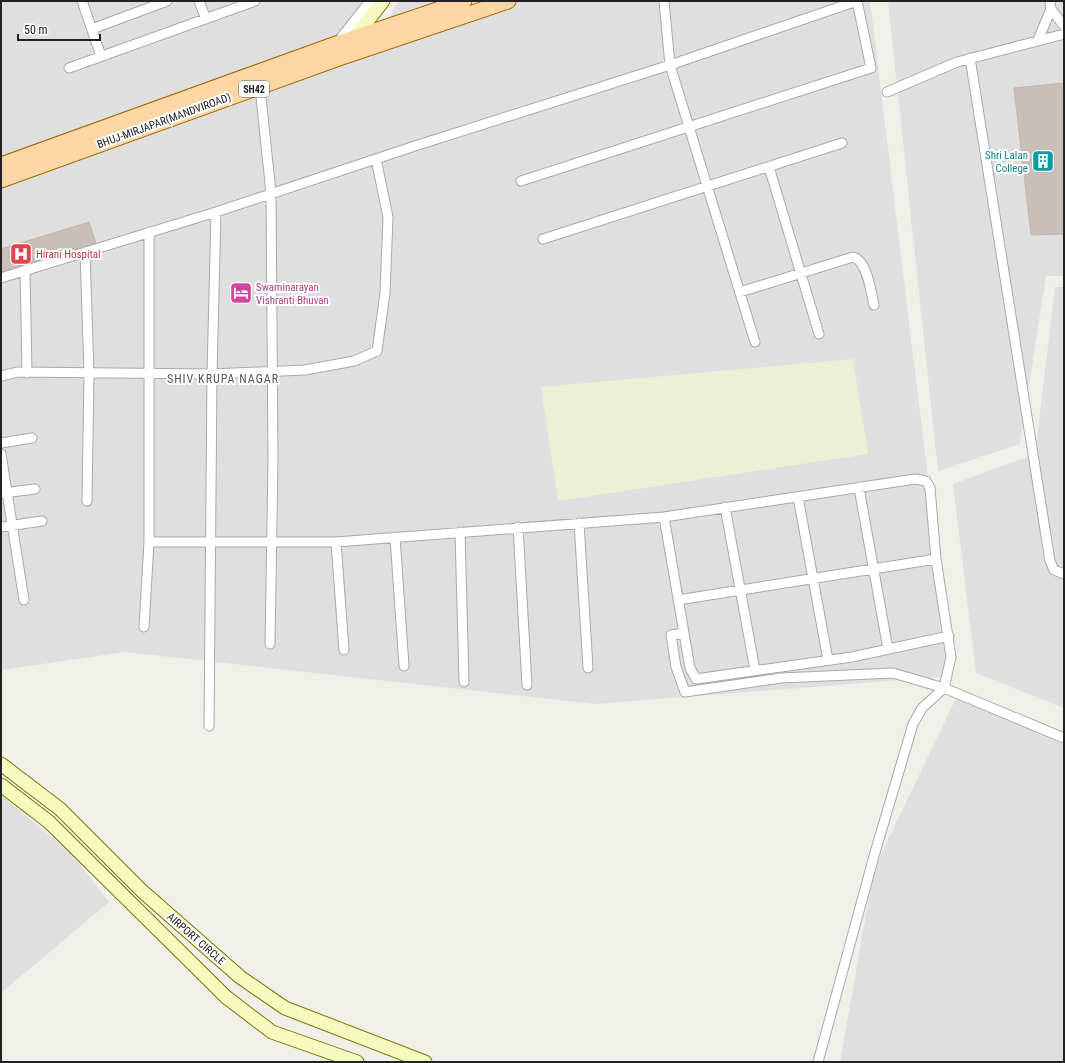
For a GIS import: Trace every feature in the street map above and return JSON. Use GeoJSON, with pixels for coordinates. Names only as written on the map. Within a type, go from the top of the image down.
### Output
{"type":"FeatureCollection","features":[{"type":"Feature","properties":{"kind":"main road"},"geometry":{"type":"LineString","coordinates":[[354,38],[383,1]]}},
{"type":"Feature","properties":{"kind":"main road","name":"BHUJ-MIRJAPAR(MANDVIROAD)"},"geometry":{"type":"LineString","coordinates":[[1,180],[260,87],[338,51],[354,38],[464,1]]}},
{"type":"Feature","properties":{"kind":"main road","name":"BHUJ-MIRJAPAR(MANDVIROAD)"},"geometry":{"type":"LineString","coordinates":[[1,165],[338,51],[508,1]]}},
{"type":"Feature","properties":{"kind":"main road","name":"AIRPORT CIRCLE"},"geometry":{"type":"LineString","coordinates":[[1,764],[60,809],[142,891],[240,977],[285,1008],[425,1062]]}},
{"type":"Feature","properties":{"kind":"main road","name":"AIRPORT CIRCLE"},"geometry":{"type":"LineString","coordinates":[[1,785],[49,822],[226,997],[272,1032],[357,1062]]}},
{"type":"Feature","properties":{"kind":"street"},"geometry":{"type":"LineString","coordinates":[[82,1],[101,56]]}},
{"type":"Feature","properties":{"kind":"street"},"geometry":{"type":"LineString","coordinates":[[92,29],[166,1]]}},
{"type":"Feature","properties":{"kind":"street"},"geometry":{"type":"LineString","coordinates":[[199,1],[206,19]]}},
{"type":"Feature","properties":{"kind":"street"},"geometry":{"type":"LineString","coordinates":[[69,68],[206,19],[241,3],[255,1]]}},
{"type":"Feature","properties":{"kind":"street"},"geometry":{"type":"LineString","coordinates":[[338,51],[370,1]]}},
{"type":"Feature","properties":{"kind":"street"},"geometry":{"type":"LineString","coordinates":[[664,1],[670,65],[755,342]]}},
{"type":"Feature","properties":{"kind":"street"},"geometry":{"type":"LineString","coordinates":[[1,278],[216,212],[670,65],[857,1],[871,68],[521,181]]}},
{"type":"Feature","properties":{"kind":"street"},"geometry":{"type":"LineString","coordinates":[[1050,5],[1064,26]]}},
{"type":"Feature","properties":{"kind":"street"},"geometry":{"type":"LineString","coordinates":[[1038,40],[1050,5]]}},
{"type":"Feature","properties":{"kind":"street"},"geometry":{"type":"LineString","coordinates":[[887,92],[957,62],[1064,34]]}},
{"type":"Feature","properties":{"kind":"street"},"geometry":{"type":"LineString","coordinates":[[970,58],[1050,561],[1054,570],[1064,574]]}},
{"type":"Feature","properties":{"kind":"street"},"geometry":{"type":"LineString","coordinates":[[260,87],[272,193],[273,459],[270,542],[270,644]]}},
{"type":"Feature","properties":{"kind":"street"},"geometry":{"type":"LineString","coordinates":[[543,239],[842,143]]}},
{"type":"Feature","properties":{"kind":"street"},"geometry":{"type":"LineString","coordinates":[[1,376],[27,372],[212,374],[305,370],[354,361],[376,351],[385,293],[388,217],[376,159]]}},
{"type":"Feature","properties":{"kind":"street"},"geometry":{"type":"LineString","coordinates":[[769,167],[819,334]]}},
{"type":"Feature","properties":{"kind":"street"},"geometry":{"type":"LineString","coordinates":[[209,726],[212,374],[216,212]]}},
{"type":"Feature","properties":{"kind":"street"},"geometry":{"type":"LineString","coordinates":[[144,627],[149,542],[149,232]]}},
{"type":"Feature","properties":{"kind":"street"},"geometry":{"type":"LineString","coordinates":[[85,252],[89,373],[87,501]]}},
{"type":"Feature","properties":{"kind":"street"},"geometry":{"type":"LineString","coordinates":[[740,292],[853,257],[858,258],[863,264],[874,305]]}},
{"type":"Feature","properties":{"kind":"street"},"geometry":{"type":"LineString","coordinates":[[25,270],[27,372]]}},
{"type":"Feature","properties":{"kind":"street"},"geometry":{"type":"LineString","coordinates":[[1,444],[32,438]]}},
{"type":"Feature","properties":{"kind":"street"},"geometry":{"type":"LineString","coordinates":[[1,454],[4,493],[13,525],[24,600]]}},
{"type":"Feature","properties":{"kind":"street"},"geometry":{"type":"LineString","coordinates":[[149,542],[336,542],[579,523],[664,516],[915,479],[926,481],[930,488],[936,558],[951,657],[944,688],[922,708],[913,724],[874,856],[818,1062]]}},
{"type":"Feature","properties":{"kind":"street"},"geometry":{"type":"LineString","coordinates":[[4,493],[35,488]]}},
{"type":"Feature","properties":{"kind":"street"},"geometry":{"type":"LineString","coordinates":[[859,488],[888,649]]}},
{"type":"Feature","properties":{"kind":"street"},"geometry":{"type":"LineString","coordinates":[[798,497],[828,660]]}},
{"type":"Feature","properties":{"kind":"street"},"geometry":{"type":"LineString","coordinates":[[725,508],[755,670]]}},
{"type":"Feature","properties":{"kind":"street"},"geometry":{"type":"LineString","coordinates":[[664,516],[690,668],[696,679],[828,660],[949,636]]}},
{"type":"Feature","properties":{"kind":"street"},"geometry":{"type":"LineString","coordinates":[[1,527],[42,521]]}},
{"type":"Feature","properties":{"kind":"street"},"geometry":{"type":"LineString","coordinates":[[579,523],[588,668]]}},
{"type":"Feature","properties":{"kind":"street"},"geometry":{"type":"LineString","coordinates":[[518,527],[527,685]]}},
{"type":"Feature","properties":{"kind":"street"},"geometry":{"type":"LineString","coordinates":[[460,532],[464,682]]}},
{"type":"Feature","properties":{"kind":"street"},"geometry":{"type":"LineString","coordinates":[[395,537],[404,666]]}},
{"type":"Feature","properties":{"kind":"street"},"geometry":{"type":"LineString","coordinates":[[336,542],[344,650]]}},
{"type":"Feature","properties":{"kind":"street"},"geometry":{"type":"LineString","coordinates":[[678,600],[936,558]]}},
{"type":"Feature","properties":{"kind":"street"},"geometry":{"type":"LineString","coordinates":[[684,633],[671,635],[676,667],[685,692],[781,678],[893,674],[944,688],[1064,738]]}},
{"type":"Feature","properties":{"kind":"shaded area"},"geometry":{"type":"Polygon","coordinates":[[[1,1],[368,1],[345,39],[2,158],[1,1]]]}},
{"type":"Feature","properties":{"kind":"shaded area"},"geometry":{"type":"Polygon","coordinates":[[[398,1],[471,1],[381,32],[398,1]]]}},
{"type":"Feature","properties":{"kind":"shaded area"},"geometry":{"type":"Polygon","coordinates":[[[517,1],[870,1],[952,676],[595,704],[125,652],[1,670],[1,179],[517,1]]]}},
{"type":"Feature","properties":{"kind":"shaded area"},"geometry":{"type":"Polygon","coordinates":[[[888,1],[1064,1],[1064,276],[1046,276],[1020,444],[938,471],[888,1]]]}},
{"type":"Feature","properties":{"kind":"shaded area"},"geometry":{"type":"Polygon","coordinates":[[[1055,287],[1064,287],[1064,708],[976,673],[953,484],[1035,454],[1055,287]]]}},
{"type":"Feature","properties":{"kind":"shaded area"},"geometry":{"type":"Polygon","coordinates":[[[958,694],[1064,736],[1064,1062],[840,1062],[874,869],[958,694]]]}},
{"type":"Feature","properties":{"kind":"shaded area"},"geometry":{"type":"Polygon","coordinates":[[[1,795],[70,852],[109,902],[1,993],[1,795]]]}},
{"type":"Feature","properties":{"kind":"green space"},"geometry":{"type":"Polygon","coordinates":[[[853,359],[868,454],[558,501],[541,387],[853,359]]]}},
{"type":"Feature","properties":{"kind":"building","name":"Shri Lalan College"},"geometry":{"type":"Polygon","coordinates":[[[1064,83],[1064,234],[1031,235],[1014,88],[1064,83]]]}},
{"type":"Feature","properties":{"kind":"building"},"geometry":{"type":"Polygon","coordinates":[[[89,222],[96,243],[1,272],[1,249],[89,222]]]}},
{"type":"Feature","properties":{"kind":"place","name":"Shri Lalan College"},"geometry":{"type":"Point","coordinates":[1043,161]}},
{"type":"Feature","properties":{"kind":"place","name":"Hirani Hospital"},"geometry":{"type":"Point","coordinates":[21,254]}},
{"type":"Feature","properties":{"kind":"place","name":"Swaminarayan Vishranti Bhuvan"},"geometry":{"type":"Point","coordinates":[241,293]}},
{"type":"Feature","properties":{"kind":"district","name":"SHIV KRUPA NAGAR"},"geometry":{"type":"Point","coordinates":[223,379]}}]}
